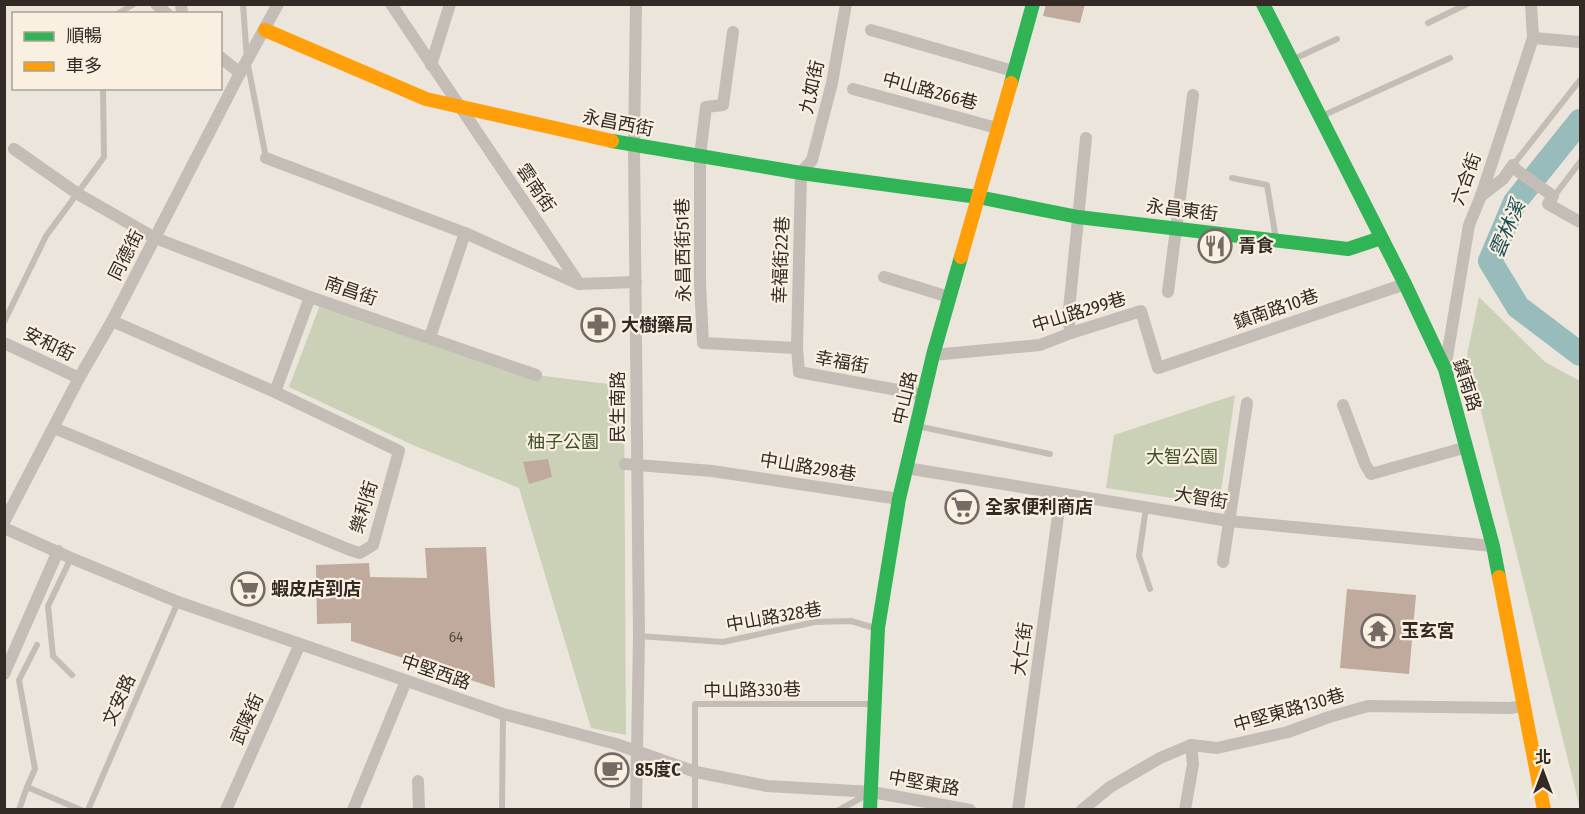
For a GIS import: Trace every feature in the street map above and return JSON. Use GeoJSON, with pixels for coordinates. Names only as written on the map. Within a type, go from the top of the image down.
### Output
{"type":"FeatureCollection","features":[{"type":"Feature","properties":{"kind":"street","name":"同德街"},"geometry":{"type":"LineString","coordinates":[[4,522],[278,4]]}},
{"type":"Feature","properties":{"kind":"street","name":"雲南街"},"geometry":{"type":"LineString","coordinates":[[391,4],[579,284]]}},
{"type":"Feature","properties":{"kind":"street"},"geometry":{"type":"LineString","coordinates":[[431,65],[450,4]]}},
{"type":"Feature","properties":{"kind":"street","name":"民生南路"},"geometry":{"type":"LineString","coordinates":[[636,4],[634,146],[636,282],[631,465],[639,636],[636,810]]}},
{"type":"Feature","properties":{"kind":"street","name":"九如街"},"geometry":{"type":"LineString","coordinates":[[801,173],[812,160],[832,83],[846,4]]}},
{"type":"Feature","properties":{"kind":"street","name":"中山路"},"geometry":{"type":"LineString","coordinates":[[870,810],[878,628],[899,499],[933,355],[1033,4]]}},
{"type":"Feature","properties":{"kind":"street","name":"鎮南路"},"geometry":{"type":"LineString","coordinates":[[1263,4],[1405,284],[1445,369],[1493,546],[1544,810]]}},
{"type":"Feature","properties":{"kind":"street","name":"六合街"},"geometry":{"type":"LineString","coordinates":[[1445,369],[1469,225],[1481,196],[1533,38],[1531,4]]}},
{"type":"Feature","properties":{"kind":"street","name":"永昌西街"},"geometry":{"type":"LineString","coordinates":[[265,30],[426,99],[460,108],[634,146],[801,173],[978,197]]}},
{"type":"Feature","properties":{"kind":"street"},"geometry":{"type":"LineString","coordinates":[[870,30],[1013,71]]}},
{"type":"Feature","properties":{"kind":"street","name":"永昌西街51巷"},"geometry":{"type":"LineString","coordinates":[[703,343],[700,283],[700,156],[706,107],[723,105],[733,32]]}},
{"type":"Feature","properties":{"kind":"street"},"geometry":{"type":"LineString","coordinates":[[1533,38],[1581,42]]}},
{"type":"Feature","properties":{"kind":"street"},"geometry":{"type":"LineString","coordinates":[[222,58],[240,72]]}},
{"type":"Feature","properties":{"kind":"street","name":"中山路266巷"},"geometry":{"type":"LineString","coordinates":[[853,89],[998,128]]}},
{"type":"Feature","properties":{"kind":"street"},"geometry":{"type":"LineString","coordinates":[[1168,292],[1193,95]]}},
{"type":"Feature","properties":{"kind":"street"},"geometry":{"type":"LineString","coordinates":[[1071,333],[1068,320],[1086,138]]}},
{"type":"Feature","properties":{"kind":"street","name":"南昌街"},"geometry":{"type":"LineString","coordinates":[[14,149],[78,194],[155,238],[310,297],[537,375]]}},
{"type":"Feature","properties":{"kind":"street"},"geometry":{"type":"LineString","coordinates":[[266,158],[465,233],[579,284],[636,282]]}},
{"type":"Feature","properties":{"kind":"street"},"geometry":{"type":"LineString","coordinates":[[1481,196],[1514,167],[1551,200],[1581,222]]}},
{"type":"Feature","properties":{"kind":"street","name":"幸福街22巷"},"geometry":{"type":"LineString","coordinates":[[797,348],[801,173]]}},
{"type":"Feature","properties":{"kind":"street","name":"永昌東街"},"geometry":{"type":"LineString","coordinates":[[978,197],[1078,216],[1348,249],[1380,238]]}},
{"type":"Feature","properties":{"kind":"street"},"geometry":{"type":"LineString","coordinates":[[430,337],[465,233]]}},
{"type":"Feature","properties":{"kind":"street"},"geometry":{"type":"LineString","coordinates":[[884,277],[949,297]]}},
{"type":"Feature","properties":{"kind":"street","name":"鎮南路10巷"},"geometry":{"type":"LineString","coordinates":[[1158,368],[1405,284]]}},
{"type":"Feature","properties":{"kind":"street"},"geometry":{"type":"LineString","coordinates":[[275,392],[310,297]]}},
{"type":"Feature","properties":{"kind":"street","name":"中山路299巷"},"geometry":{"type":"LineString","coordinates":[[933,355],[1040,345],[1141,311],[1158,368]]}},
{"type":"Feature","properties":{"kind":"street","name":"樂利街"},"geometry":{"type":"LineString","coordinates":[[54,428],[350,550],[360,553],[373,545],[399,451],[275,392],[112,321]]}},
{"type":"Feature","properties":{"kind":"street","name":"安和街"},"geometry":{"type":"LineString","coordinates":[[4,343],[79,378]]}},
{"type":"Feature","properties":{"kind":"street","name":"幸福街"},"geometry":{"type":"LineString","coordinates":[[703,343],[797,348],[799,372],[925,395]]}},
{"type":"Feature","properties":{"kind":"street"},"geometry":{"type":"LineString","coordinates":[[1223,562],[1247,404]]}},
{"type":"Feature","properties":{"kind":"street"},"geometry":{"type":"LineString","coordinates":[[1343,405],[1371,474],[1467,447]]}},
{"type":"Feature","properties":{"kind":"street","name":"中山路298巷"},"geometry":{"type":"LineString","coordinates":[[631,465],[712,471],[899,499]]}},
{"type":"Feature","properties":{"kind":"street","name":"大智街"},"geometry":{"type":"LineString","coordinates":[[906,468],[1229,521],[1493,546]]}},
{"type":"Feature","properties":{"kind":"street","name":"大仁街"},"geometry":{"type":"LineString","coordinates":[[1018,810],[1061,494]]}},
{"type":"Feature","properties":{"kind":"street","name":"中堅西路"},"geometry":{"type":"LineString","coordinates":[[4,528],[178,602],[503,714],[616,744],[696,772],[767,786],[872,792]]}},
{"type":"Feature","properties":{"kind":"street"},"geometry":{"type":"LineString","coordinates":[[4,674],[58,551]]}},
{"type":"Feature","properties":{"kind":"street","name":"武陵街"},"geometry":{"type":"LineString","coordinates":[[226,810],[300,644]]}},
{"type":"Feature","properties":{"kind":"street"},"geometry":{"type":"LineString","coordinates":[[354,810],[406,681]]}},
{"type":"Feature","properties":{"kind":"street","name":"中堅東路130巷"},"geometry":{"type":"LineString","coordinates":[[1082,810],[1110,787],[1160,758],[1191,745],[1217,748],[1278,735],[1368,706],[1510,708],[1524,706]]}},
{"type":"Feature","properties":{"kind":"street"},"geometry":{"type":"LineString","coordinates":[[1185,810],[1193,764],[1191,745]]}},
{"type":"Feature","properties":{"kind":"street"},"geometry":{"type":"LineString","coordinates":[[418,781],[419,810]]}},
{"type":"Feature","properties":{"kind":"street","name":"中堅東路"},"geometry":{"type":"LineString","coordinates":[[872,792],[970,810]]}},
{"type":"Feature","properties":{"kind":"lane"},"geometry":{"type":"LineString","coordinates":[[120,12],[134,4]]}},
{"type":"Feature","properties":{"kind":"lane"},"geometry":{"type":"LineString","coordinates":[[243,4],[247,60],[266,158]]}},
{"type":"Feature","properties":{"kind":"lane"},"geometry":{"type":"LineString","coordinates":[[1428,23],[1467,4]]}},
{"type":"Feature","properties":{"kind":"lane"},"geometry":{"type":"LineString","coordinates":[[1293,60],[1336,39]]}},
{"type":"Feature","properties":{"kind":"lane"},"geometry":{"type":"LineString","coordinates":[[1321,116],[1450,58]]}},
{"type":"Feature","properties":{"kind":"lane"},"geometry":{"type":"LineString","coordinates":[[1514,167],[1581,80]]}},
{"type":"Feature","properties":{"kind":"lane"},"geometry":{"type":"LineString","coordinates":[[4,322],[46,236],[104,157],[103,90]]}},
{"type":"Feature","properties":{"kind":"lane"},"geometry":{"type":"LineString","coordinates":[[1551,200],[1581,162]]}},
{"type":"Feature","properties":{"kind":"lane"},"geometry":{"type":"LineString","coordinates":[[1232,178],[1268,185],[1277,240]]}},
{"type":"Feature","properties":{"kind":"lane"},"geometry":{"type":"LineString","coordinates":[[917,426],[1050,454]]}},
{"type":"Feature","properties":{"kind":"lane"},"geometry":{"type":"LineString","coordinates":[[1146,508],[1138,556],[1150,589]]}},
{"type":"Feature","properties":{"kind":"lane"},"geometry":{"type":"LineString","coordinates":[[71,558],[48,606],[52,656],[72,675]]}},
{"type":"Feature","properties":{"kind":"lane","name":"文安路"},"geometry":{"type":"LineString","coordinates":[[88,810],[178,602]]}},
{"type":"Feature","properties":{"kind":"lane","name":"中山路328巷"},"geometry":{"type":"LineString","coordinates":[[639,636],[723,642],[815,622],[851,621],[878,628]]}},
{"type":"Feature","properties":{"kind":"lane"},"geometry":{"type":"LineString","coordinates":[[19,810],[35,770],[19,680],[37,645]]}},
{"type":"Feature","properties":{"kind":"lane","name":"中山路330巷"},"geometry":{"type":"LineString","coordinates":[[696,772],[695,704],[875,704]]}},
{"type":"Feature","properties":{"kind":"lane"},"geometry":{"type":"LineString","coordinates":[[502,810],[503,714]]}},
{"type":"Feature","properties":{"kind":"lane"},"geometry":{"type":"LineString","coordinates":[[695,810],[696,772]]}},
{"type":"Feature","properties":{"kind":"lane"},"geometry":{"type":"LineString","coordinates":[[27,787],[81,810]]}},
{"type":"Feature","properties":{"kind":"lane"},"geometry":{"type":"LineString","coordinates":[[839,810],[872,792]]}},
{"type":"Feature","properties":{"kind":"green space"},"geometry":{"type":"Polygon","coordinates":[[[1479,297],[1545,362],[1580,381],[1580,808],[1467,355],[1479,297]]]}},
{"type":"Feature","properties":{"kind":"green space","name":"柚子公園"},"geometry":{"type":"Polygon","coordinates":[[[320,305],[536,375],[624,386],[626,735],[591,728],[519,488],[415,446],[289,387],[320,305]]]}},
{"type":"Feature","properties":{"kind":"green space","name":"大智公園"},"geometry":{"type":"Polygon","coordinates":[[[1235,395],[1219,505],[1106,488],[1114,435],[1235,395]]]}},
{"type":"Feature","properties":{"kind":"building"},"geometry":{"type":"Polygon","coordinates":[[[1046,4],[1085,4],[1080,23],[1043,16],[1046,4]]]}},
{"type":"Feature","properties":{"kind":"building"},"geometry":{"type":"Polygon","coordinates":[[[548,459],[552,477],[529,484],[523,462],[548,459]]]}},
{"type":"Feature","properties":{"kind":"building"},"geometry":{"type":"Polygon","coordinates":[[[486,547],[495,688],[351,641],[351,623],[317,624],[316,565],[369,563],[370,577],[427,578],[425,548],[486,547]]]}},
{"type":"Feature","properties":{"kind":"building","name":"玉玄宮"},"geometry":{"type":"Polygon","coordinates":[[[1347,589],[1416,595],[1409,674],[1340,668],[1347,589]]]}},
{"type":"Feature","properties":{"kind":"waterway","name":"雲林溪"},"geometry":{"type":"LineString","coordinates":[[1580,121],[1515,202],[1490,261],[1518,307],[1580,354]]}},
{"type":"Feature","properties":{"kind":"traffic: fast"},"geometry":{"type":"LineString","coordinates":[[1011,83],[1033,4]]}},
{"type":"Feature","properties":{"kind":"traffic: fast"},"geometry":{"type":"LineString","coordinates":[[1263,4],[1405,284],[1445,369],[1493,546],[1499,577]]}},
{"type":"Feature","properties":{"kind":"traffic: fast"},"geometry":{"type":"LineString","coordinates":[[612,141],[801,173],[978,197],[1078,217],[1348,249],[1381,238]]}},
{"type":"Feature","properties":{"kind":"traffic: fast"},"geometry":{"type":"LineString","coordinates":[[870,810],[878,628],[899,499],[933,355],[961,257]]}},
{"type":"Feature","properties":{"kind":"traffic: slow"},"geometry":{"type":"LineString","coordinates":[[265,30],[426,99],[612,141]]}},
{"type":"Feature","properties":{"kind":"traffic: slow"},"geometry":{"type":"LineString","coordinates":[[961,257],[1011,83]]}},
{"type":"Feature","properties":{"kind":"traffic: slow"},"geometry":{"type":"LineString","coordinates":[[1499,577],[1544,810]]}},
{"type":"Feature","properties":{"kind":"place","name":"青食"},"geometry":{"type":"Point","coordinates":[1215,246]}},
{"type":"Feature","properties":{"kind":"place","name":"大樹藥局"},"geometry":{"type":"Point","coordinates":[598,325]}},
{"type":"Feature","properties":{"kind":"place","name":"全家便利商店"},"geometry":{"type":"Point","coordinates":[962,507]}},
{"type":"Feature","properties":{"kind":"place","name":"蝦皮店到店"},"geometry":{"type":"Point","coordinates":[248,589]}},
{"type":"Feature","properties":{"kind":"place","name":"玉玄宮"},"geometry":{"type":"Point","coordinates":[1378,631]}},
{"type":"Feature","properties":{"kind":"place","name":"85度C"},"geometry":{"type":"Point","coordinates":[612,770]}}]}
